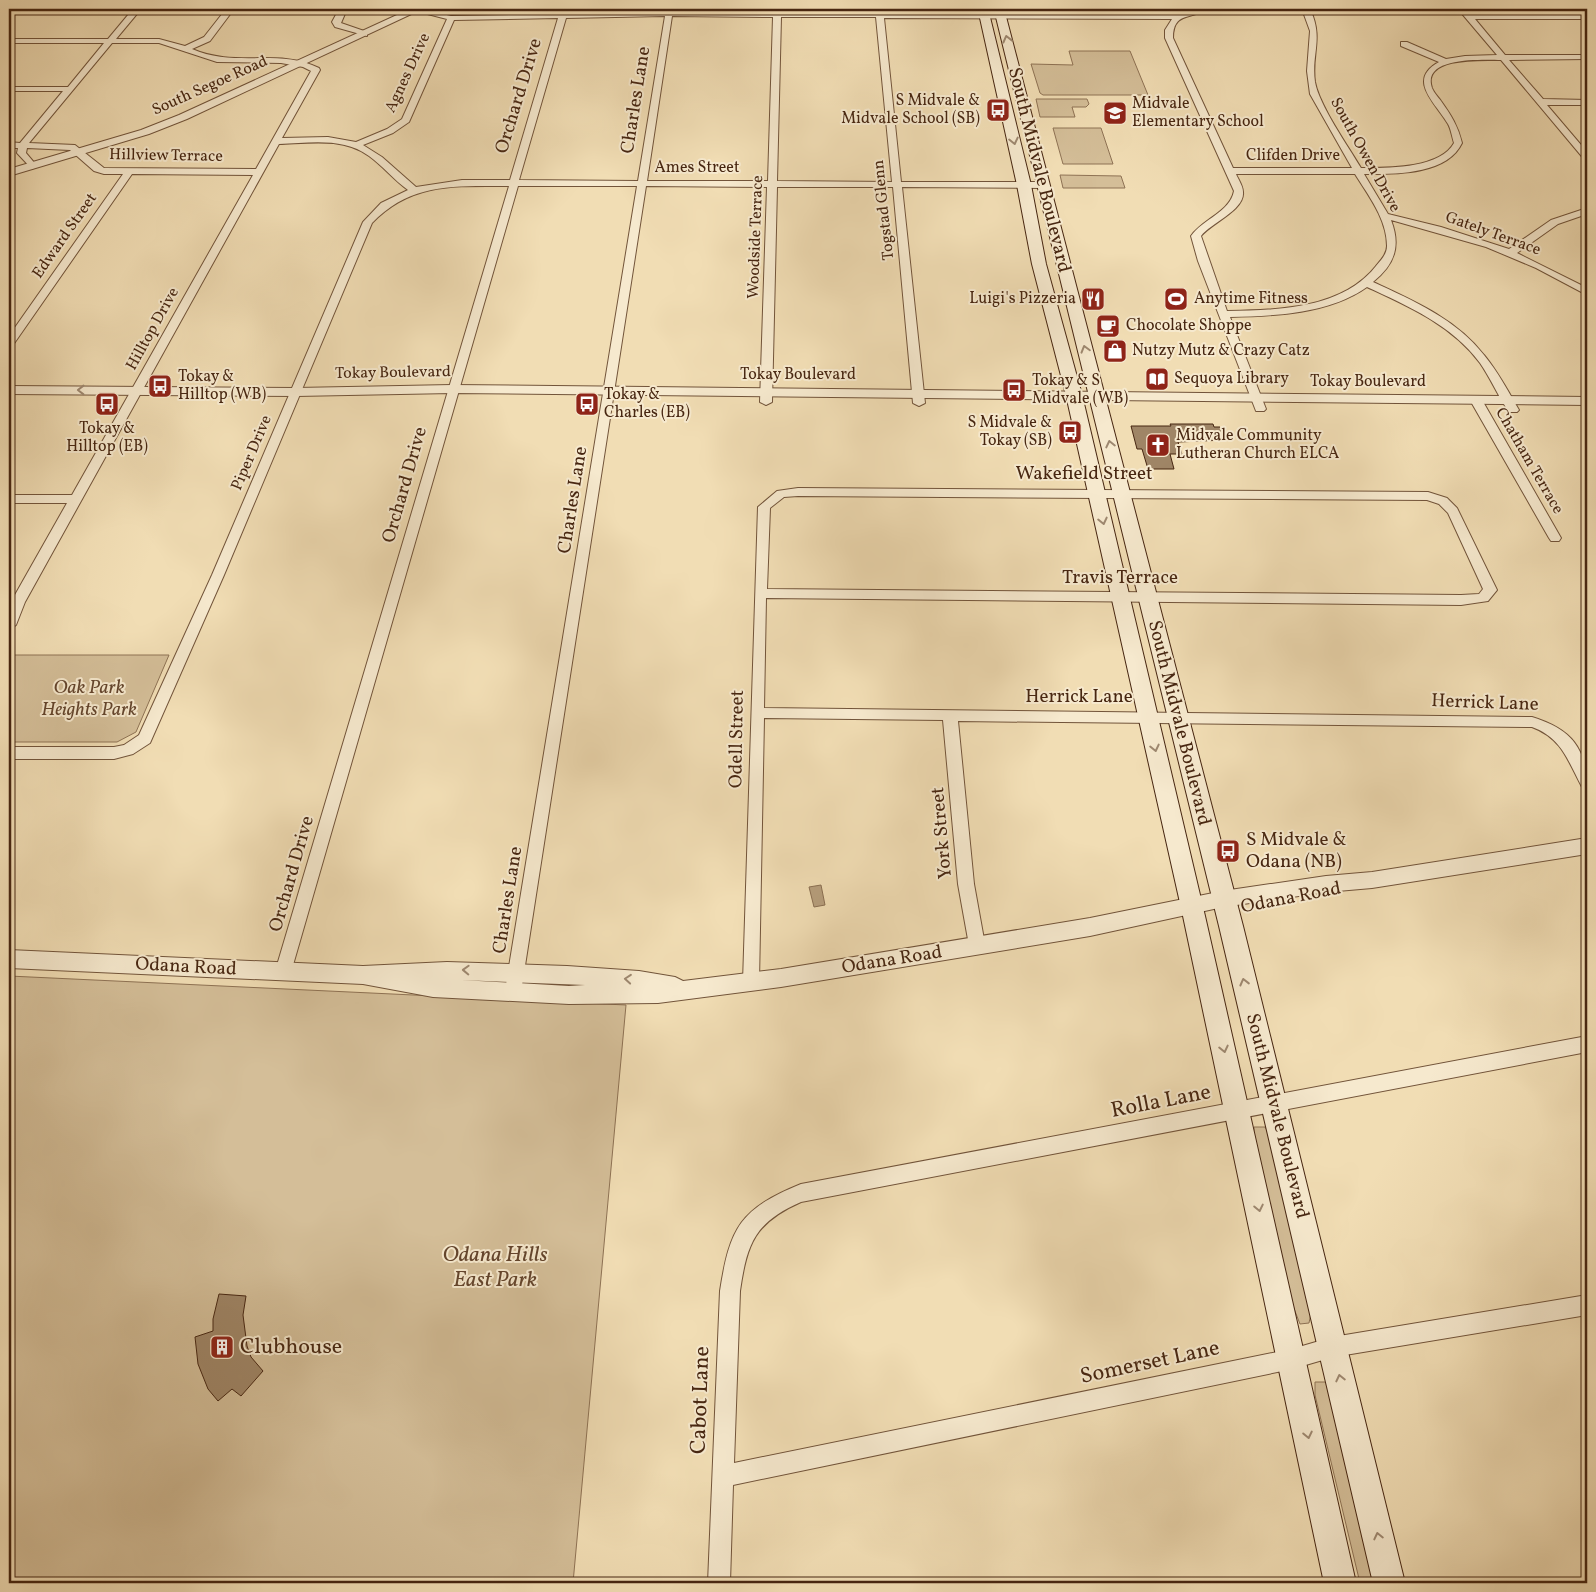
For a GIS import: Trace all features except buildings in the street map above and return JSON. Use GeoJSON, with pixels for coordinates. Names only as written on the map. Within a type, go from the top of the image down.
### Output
{"type":"FeatureCollection","features":[{"type":"Feature","properties":{"kind":"main road","name":"South Midvale Boulevard"},"geometry":{"type":"LineString","coordinates":[[984,12],[1024,185],[1039,264],[1075,401],[1121,596],[1239,1112],[1340,1583]]}},
{"type":"Feature","properties":{"kind":"main road","name":"South Midvale Boulevard"},"geometry":{"type":"LineString","coordinates":[[1000,12],[1074,310],[1100,401],[1121,493],[1225,904],[1389,1583]]}},
{"type":"Feature","properties":{"kind":"main road"},"geometry":{"type":"LineString","coordinates":[[1039,264],[1063,303],[1074,310]]}},
{"type":"Feature","properties":{"kind":"street"},"geometry":{"type":"LineString","coordinates":[[29,163],[21,153],[23,145],[137,9]]}},
{"type":"Feature","properties":{"kind":"street"},"geometry":{"type":"LineString","coordinates":[[188,48],[207,39],[230,9]]}},
{"type":"Feature","properties":{"kind":"street"},"geometry":{"type":"LineString","coordinates":[[344,9],[336,22],[340,27],[359,32]]}},
{"type":"Feature","properties":{"kind":"street","name":"South Segoe Road"},"geometry":{"type":"LineString","coordinates":[[359,32],[401,9]]}},
{"type":"Feature","properties":{"kind":"street"},"geometry":{"type":"LineString","coordinates":[[415,9],[451,18],[564,12],[880,15],[984,12],[1114,12],[1177,17],[1202,9]]}},
{"type":"Feature","properties":{"kind":"street","name":"South Segoe Road"},"geometry":{"type":"LineString","coordinates":[[9,173],[29,163],[183,117],[359,32],[415,9]]}},
{"type":"Feature","properties":{"kind":"street","name":"South Owen Drive"},"geometry":{"type":"LineString","coordinates":[[1225,314],[1260,314],[1300,309],[1332,301],[1367,283],[1382,267],[1391,252],[1392,246],[1385,216],[1312,91],[1309,79],[1315,32],[1306,9]]}},
{"type":"Feature","properties":{"kind":"street"},"geometry":{"type":"LineString","coordinates":[[1462,9],[1586,154]]}},
{"type":"Feature","properties":{"kind":"street","name":"Orchard Drive"},"geometry":{"type":"LineString","coordinates":[[283,972],[564,12]]}},
{"type":"Feature","properties":{"kind":"street","name":"Charles Lane"},"geometry":{"type":"LineString","coordinates":[[514,982],[669,14]]}},
{"type":"Feature","properties":{"kind":"street","name":"Woodside Terrace"},"geometry":{"type":"LineString","coordinates":[[766,397],[777,14]]}},
{"type":"Feature","properties":{"kind":"street","name":"Togstad Glenn"},"geometry":{"type":"LineString","coordinates":[[880,15],[919,398]]}},
{"type":"Feature","properties":{"kind":"street"},"geometry":{"type":"LineString","coordinates":[[1177,17],[1173,21],[1169,38],[1239,191],[1235,204],[1201,228],[1196,236],[1206,270],[1225,314],[1258,404]]}},
{"type":"Feature","properties":{"kind":"street"},"geometry":{"type":"LineString","coordinates":[[1469,17],[1587,17]]}},
{"type":"Feature","properties":{"kind":"street","name":"Agnes Drive"},"geometry":{"type":"LineString","coordinates":[[356,145],[390,131],[406,120],[451,18]]}},
{"type":"Feature","properties":{"kind":"street"},"geometry":{"type":"LineString","coordinates":[[9,41],[159,41],[175,43],[218,60],[294,63]]}},
{"type":"Feature","properties":{"kind":"street"},"geometry":{"type":"LineString","coordinates":[[1404,44],[1445,62],[1465,58],[1587,57]]}},
{"type":"Feature","properties":{"kind":"street","name":"Clifden Drive"},"geometry":{"type":"LineString","coordinates":[[1230,171],[1358,171],[1414,168],[1444,159],[1455,149],[1458,143],[1457,133],[1430,94],[1427,82],[1428,74],[1432,69],[1445,62]]}},
{"type":"Feature","properties":{"kind":"street","name":"Hilltop Drive"},"geometry":{"type":"LineString","coordinates":[[10,619],[316,72],[312,67],[294,63]]}},
{"type":"Feature","properties":{"kind":"street"},"geometry":{"type":"LineString","coordinates":[[9,89],[70,89]]}},
{"type":"Feature","properties":{"kind":"street"},"geometry":{"type":"LineString","coordinates":[[1541,102],[1587,102]]}},
{"type":"Feature","properties":{"kind":"street"},"geometry":{"type":"LineString","coordinates":[[278,141],[325,140],[356,145],[372,155],[414,190]]}},
{"type":"Feature","properties":{"kind":"street"},"geometry":{"type":"LineString","coordinates":[[9,145],[75,149]]}},
{"type":"Feature","properties":{"kind":"street","name":"Hillview Terrace"},"geometry":{"type":"LineString","coordinates":[[75,149],[97,169],[129,172],[260,172]]}},
{"type":"Feature","properties":{"kind":"street","name":"South Segoe Road"},"geometry":{"type":"LineString","coordinates":[[9,165],[29,163]]}},
{"type":"Feature","properties":{"kind":"street","name":"Edward Street"},"geometry":{"type":"LineString","coordinates":[[9,343],[129,172]]}},
{"type":"Feature","properties":{"kind":"street","name":"Ames Street"},"geometry":{"type":"LineString","coordinates":[[414,190],[454,183],[1044,185]]}},
{"type":"Feature","properties":{"kind":"street","name":"Piper Drive"},"geometry":{"type":"LineString","coordinates":[[9,753],[114,753],[137,745],[151,730],[368,222],[384,205],[414,190]]}},
{"type":"Feature","properties":{"kind":"street"},"geometry":{"type":"LineString","coordinates":[[1510,253],[1550,222],[1587,211]]}},
{"type":"Feature","properties":{"kind":"street","name":"Gately Terrace"},"geometry":{"type":"LineString","coordinates":[[1385,216],[1461,236],[1510,253],[1587,292]]}},
{"type":"Feature","properties":{"kind":"street","name":"Chatham Terrace"},"geometry":{"type":"LineString","coordinates":[[1367,283],[1412,304],[1450,328],[1478,354],[1510,405]]}},
{"type":"Feature","properties":{"kind":"street","name":"Tokay Boulevard"},"geometry":{"type":"LineString","coordinates":[[9,390],[135,395],[451,394],[919,398],[1258,404],[1510,405],[1587,401]]}},
{"type":"Feature","properties":{"kind":"street","name":"Tokay Boulevard"},"geometry":{"type":"LineString","coordinates":[[9,400],[135,395]]}},
{"type":"Feature","properties":{"kind":"street","name":"Chatham Terrace"},"geometry":{"type":"LineString","coordinates":[[1478,405],[1555,538]]}},
{"type":"Feature","properties":{"kind":"street","name":"Tokay Boulevard"},"geometry":{"type":"LineString","coordinates":[[1510,405],[1587,411]]}},
{"type":"Feature","properties":{"kind":"street","name":"Wakefield Street"},"geometry":{"type":"LineString","coordinates":[[771,500],[781,494],[798,492],[1428,496],[1443,501],[1457,520],[1490,590],[1483,598],[1480,598]]}},
{"type":"Feature","properties":{"kind":"street"},"geometry":{"type":"LineString","coordinates":[[9,499],[76,499]]}},
{"type":"Feature","properties":{"kind":"street","name":"Odell Street"},"geometry":{"type":"LineString","coordinates":[[751,982],[762,519],[764,506],[771,500]]}},
{"type":"Feature","properties":{"kind":"street","name":"Travis Terrace"},"geometry":{"type":"LineString","coordinates":[[760,593],[1480,598]]}},
{"type":"Feature","properties":{"kind":"street","name":"Herrick Lane"},"geometry":{"type":"LineString","coordinates":[[758,713],[1532,722],[1550,727],[1562,736],[1587,783]]}},
{"type":"Feature","properties":{"kind":"street","name":"York Street"},"geometry":{"type":"LineString","coordinates":[[950,716],[966,884],[977,945]]}},
{"type":"Feature","properties":{"kind":"street","name":"Odana Road"},"geometry":{"type":"LineString","coordinates":[[9,959],[363,975],[433,988],[514,982],[610,996],[658,994],[751,982],[1090,927],[1111,927],[1225,904],[1326,894],[1372,880],[1587,846]]}},
{"type":"Feature","properties":{"kind":"street","name":"Rolla Lane"},"geometry":{"type":"LineString","coordinates":[[750,1222],[776,1203],[801,1193],[1239,1112],[1274,1102],[1587,1044]]}},
{"type":"Feature","properties":{"kind":"street","name":"Cabot Lane"},"geometry":{"type":"LineString","coordinates":[[719,1583],[730,1291],[735,1254],[750,1222]]}},
{"type":"Feature","properties":{"kind":"street","name":"Somerset Lane"},"geometry":{"type":"LineString","coordinates":[[724,1476],[1292,1359],[1333,1347],[1587,1305]]}},
{"type":"Feature","properties":{"kind":"green space"},"geometry":{"type":"Polygon","coordinates":[[[1069,51],[1130,51],[1148,95],[1043,95],[1040,93],[1031,64],[1073,65],[1069,51]]]}},
{"type":"Feature","properties":{"kind":"green space"},"geometry":{"type":"Polygon","coordinates":[[[1036,99],[1087,99],[1089,104],[1086,107],[1072,107],[1075,117],[1040,117],[1036,99]]]}},
{"type":"Feature","properties":{"kind":"green space"},"geometry":{"type":"Polygon","coordinates":[[[1053,128],[1101,128],[1113,164],[1063,164],[1053,128]]]}},
{"type":"Feature","properties":{"kind":"green space"},"geometry":{"type":"Polygon","coordinates":[[[1060,175],[1121,176],[1125,188],[1063,188],[1060,175]]]}},
{"type":"Feature","properties":{"kind":"green space","name":"Oak Park Heights Park"},"geometry":{"type":"Polygon","coordinates":[[[9,655],[169,655],[136,732],[117,742],[9,742],[9,655]]]}},
{"type":"Feature","properties":{"kind":"green space","name":"Odana Hills East Park"},"geometry":{"type":"Polygon","coordinates":[[[9,976],[626,1005],[573,1583],[9,1583],[9,976]]]}},
{"type":"Feature","properties":{"kind":"green space"},"geometry":{"type":"Polygon","coordinates":[[[1254,1127],[1265,1127],[1272,1139],[1312,1308],[1309,1323],[1300,1324],[1293,1306],[1254,1138],[1254,1127]]]}},
{"type":"Feature","properties":{"kind":"green space"},"geometry":{"type":"Polygon","coordinates":[[[1315,1382],[1326,1382],[1333,1397],[1378,1583],[1360,1583],[1315,1395],[1315,1382]]]}},
{"type":"Feature","properties":{"kind":"shaded area"},"geometry":{"type":"Polygon","coordinates":[[[821,885],[825,905],[814,907],[809,887],[821,885]]]}},
{"type":"Feature","properties":{"kind":"place","name":"S Midvale & Midvale School (SB)"},"geometry":{"type":"Point","coordinates":[998,110]}},
{"type":"Feature","properties":{"kind":"place","name":"Midvale Elementary School"},"geometry":{"type":"Point","coordinates":[1115,113]}},
{"type":"Feature","properties":{"kind":"place","name":"Luigi's Pizzeria"},"geometry":{"type":"Point","coordinates":[1093,299]}},
{"type":"Feature","properties":{"kind":"place","name":"Anytime Fitness"},"geometry":{"type":"Point","coordinates":[1176,299]}},
{"type":"Feature","properties":{"kind":"place","name":"Chocolate Shoppe"},"geometry":{"type":"Point","coordinates":[1108,326]}},
{"type":"Feature","properties":{"kind":"place","name":"Nutzy Mutz & Crazy Catz"},"geometry":{"type":"Point","coordinates":[1115,351]}},
{"type":"Feature","properties":{"kind":"place","name":"Sequoya Library"},"geometry":{"type":"Point","coordinates":[1157,379]}},
{"type":"Feature","properties":{"kind":"place","name":"Tokay & Hilltop (WB)"},"geometry":{"type":"Point","coordinates":[160,386]}},
{"type":"Feature","properties":{"kind":"place","name":"Tokay & S Midvale (WB)"},"geometry":{"type":"Point","coordinates":[1014,390]}},
{"type":"Feature","properties":{"kind":"place","name":"Tokay & Hilltop (EB)"},"geometry":{"type":"Point","coordinates":[107,404]}},
{"type":"Feature","properties":{"kind":"place","name":"Tokay & Charles (EB)"},"geometry":{"type":"Point","coordinates":[587,404]}},
{"type":"Feature","properties":{"kind":"place","name":"S Midvale & Tokay (SB)"},"geometry":{"type":"Point","coordinates":[1070,432]}},
{"type":"Feature","properties":{"kind":"place","name":"Midvale Community Lutheran Church ELCA"},"geometry":{"type":"Point","coordinates":[1158,445]}},
{"type":"Feature","properties":{"kind":"place","name":"S Midvale & Odana (NB)"},"geometry":{"type":"Point","coordinates":[1228,851]}},
{"type":"Feature","properties":{"kind":"place","name":"Clubhouse"},"geometry":{"type":"Point","coordinates":[222,1347]}}]}
